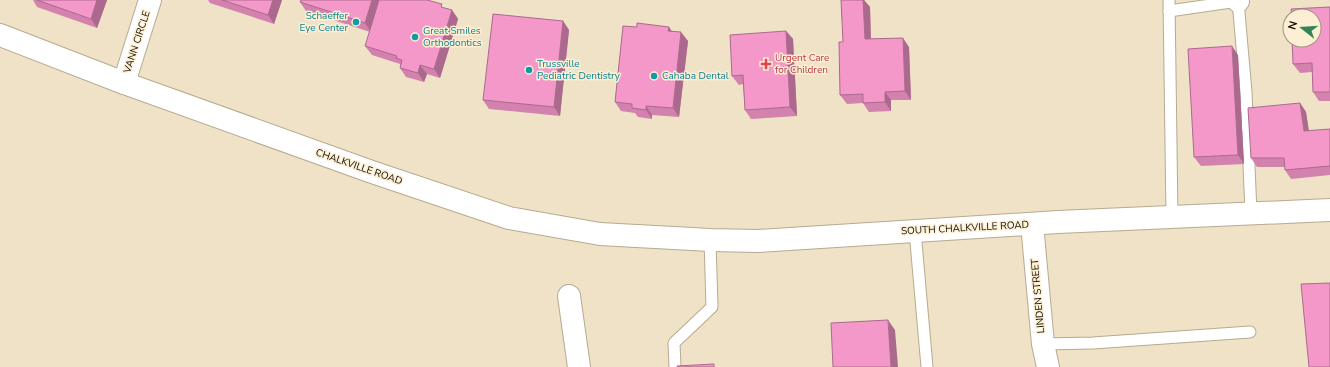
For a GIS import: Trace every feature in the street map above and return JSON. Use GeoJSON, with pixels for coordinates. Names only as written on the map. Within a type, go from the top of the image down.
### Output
{"type":"FeatureCollection","features":[{"type":"Feature","properties":{"kind":"main road","name":"VANN CIRCLE"},"geometry":{"type":"LineString","coordinates":[[124,83],[150,0]]}},
{"type":"Feature","properties":{"kind":"main road","name":"CHALKVILLE ROAD"},"geometry":{"type":"LineString","coordinates":[[0,35],[124,83],[372,172],[509,218],[600,234]]}},
{"type":"Feature","properties":{"kind":"main road","name":"SOUTH CHALKVILLE ROAD"},"geometry":{"type":"LineString","coordinates":[[600,234],[710,240],[758,240],[1032,224],[1330,210]]}},
{"type":"Feature","properties":{"kind":"main road","name":"LINDEN STREET"},"geometry":{"type":"LineString","coordinates":[[1032,224],[1043,344],[1048,367]]}},
{"type":"Feature","properties":{"kind":"main road"},"geometry":{"type":"LineString","coordinates":[[569,296],[579,367]]}},
{"type":"Feature","properties":{"kind":"lane"},"geometry":{"type":"LineString","coordinates":[[1172,217],[1169,6],[1240,0],[1246,92],[1251,214]]}},
{"type":"Feature","properties":{"kind":"lane"},"geometry":{"type":"LineString","coordinates":[[915,231],[927,367]]}},
{"type":"Feature","properties":{"kind":"lane"},"geometry":{"type":"LineString","coordinates":[[675,367],[674,343],[712,307],[710,240]]}},
{"type":"Feature","properties":{"kind":"lane"},"geometry":{"type":"LineString","coordinates":[[1043,344],[1093,343],[1250,332]]}},
{"type":"Feature","properties":{"kind":"building"},"geometry":{"type":"Polygon","coordinates":[[[37,0],[97,0],[91,19],[37,0]]]}},
{"type":"Feature","properties":{"kind":"building"},"geometry":{"type":"Polygon","coordinates":[[[222,0],[273,0],[268,15],[222,0]]]}},
{"type":"Feature","properties":{"kind":"building"},"geometry":{"type":"Polygon","coordinates":[[[301,0],[372,0],[365,23],[300,2],[301,0]]]}},
{"type":"Feature","properties":{"kind":"building","name":"Great Smiles Orthodontics"},"geometry":{"type":"Polygon","coordinates":[[[379,0],[427,0],[442,4],[441,7],[452,10],[434,69],[420,65],[418,73],[400,68],[402,60],[396,58],[397,56],[365,46],[379,0]]]}},
{"type":"Feature","properties":{"kind":"building"},"geometry":{"type":"Polygon","coordinates":[[[841,0],[863,0],[865,39],[903,38],[905,91],[885,92],[885,102],[863,103],[863,94],[840,95],[839,42],[843,42],[841,0]]]}},
{"type":"Feature","properties":{"kind":"building"},"geometry":{"type":"Polygon","coordinates":[[[1330,7],[1330,92],[1313,92],[1312,63],[1293,64],[1292,48],[1322,48],[1322,8],[1310,8],[1330,7]]]}},
{"type":"Feature","properties":{"kind":"building","name":"Trussville Pediatric Dentistry"},"geometry":{"type":"Polygon","coordinates":[[[493,14],[563,21],[554,107],[483,100],[493,14]]]}},
{"type":"Feature","properties":{"kind":"building","name":"Cahaba Dental"},"geometry":{"type":"Polygon","coordinates":[[[637,23],[669,27],[668,31],[681,32],[673,108],[646,106],[646,110],[632,108],[632,104],[615,102],[623,26],[637,27],[637,23]]]}},
{"type":"Feature","properties":{"kind":"building","name":"Urgent Care for Children"},"geometry":{"type":"Polygon","coordinates":[[[786,31],[790,107],[745,110],[743,75],[732,76],[730,35],[786,31]]]}},
{"type":"Feature","properties":{"kind":"building"},"geometry":{"type":"Polygon","coordinates":[[[1232,46],[1238,155],[1194,157],[1188,49],[1232,46]]]}},
{"type":"Feature","properties":{"kind":"building"},"geometry":{"type":"Polygon","coordinates":[[[1300,103],[1304,131],[1330,129],[1330,166],[1285,170],[1284,158],[1251,158],[1248,108],[1300,103]]]}},
{"type":"Feature","properties":{"kind":"building"},"geometry":{"type":"Polygon","coordinates":[[[1330,283],[1330,367],[1309,367],[1301,284],[1330,283]]]}},
{"type":"Feature","properties":{"kind":"building"},"geometry":{"type":"Polygon","coordinates":[[[888,320],[891,367],[833,367],[831,323],[888,320]]]}},
{"type":"Feature","properties":{"kind":"building"},"geometry":{"type":"Polygon","coordinates":[[[714,364],[714,367],[677,367],[677,366],[714,364]]]}},
{"type":"Feature","properties":{"kind":"place","name":"Schaeffer Eye Center"},"geometry":{"type":"Point","coordinates":[356,22]}},
{"type":"Feature","properties":{"kind":"place","name":"Great Smiles Orthodontics"},"geometry":{"type":"Point","coordinates":[415,37]}},
{"type":"Feature","properties":{"kind":"place","name":"Urgent Care for Children"},"geometry":{"type":"Point","coordinates":[766,64]}},
{"type":"Feature","properties":{"kind":"place","name":"Trussville Pediatric Dentistry"},"geometry":{"type":"Point","coordinates":[529,70]}},
{"type":"Feature","properties":{"kind":"place","name":"Cahaba Dental"},"geometry":{"type":"Point","coordinates":[654,76]}}]}
